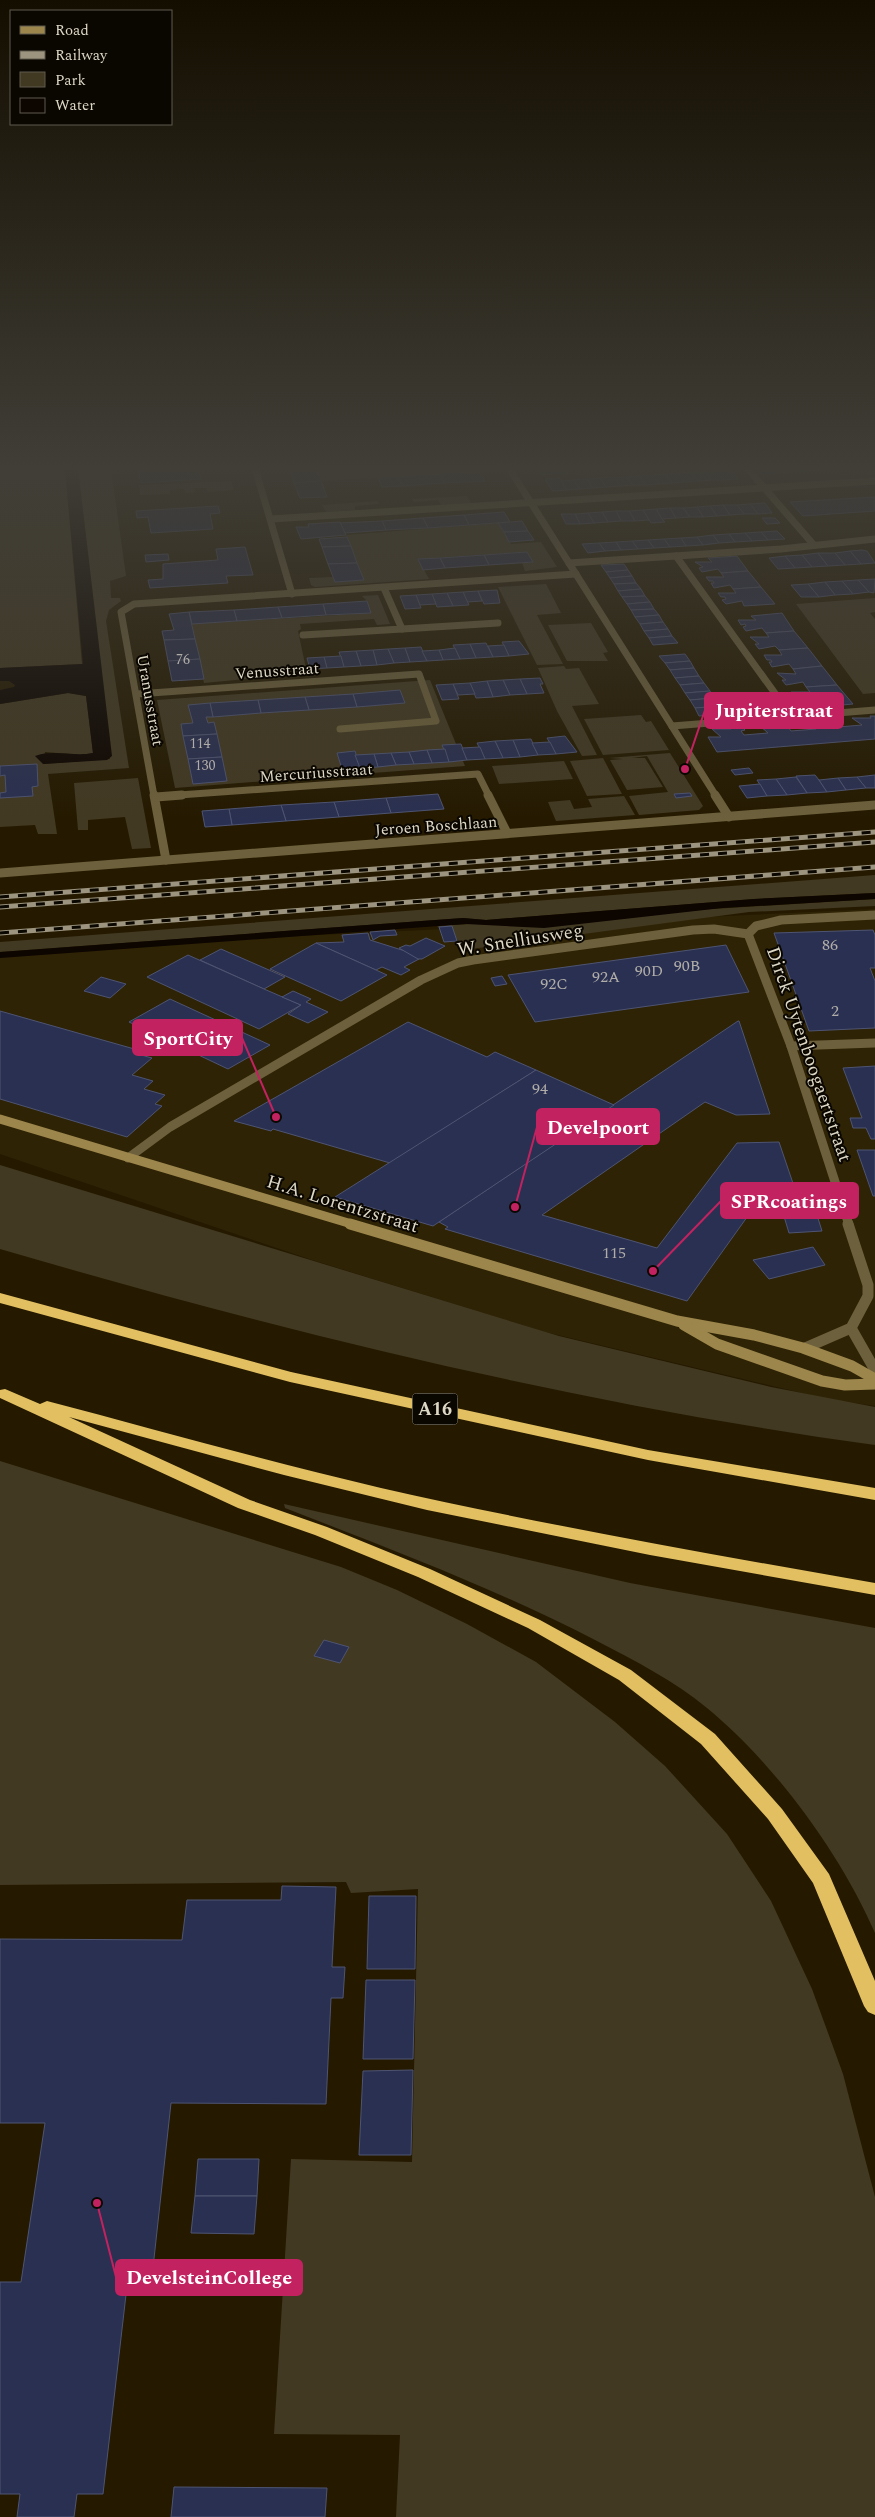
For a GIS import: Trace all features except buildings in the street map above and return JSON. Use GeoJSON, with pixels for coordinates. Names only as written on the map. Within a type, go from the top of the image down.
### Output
{"type":"FeatureCollection","features":[{"type":"Feature","properties":{"kind":"highway","name":"A16"},"geometry":{"type":"LineString","coordinates":[[0,1298],[290,1376],[479,1419],[648,1455],[875,1494]]}},
{"type":"Feature","properties":{"kind":"highway"},"geometry":{"type":"LineString","coordinates":[[2,1393],[197,1447],[425,1504],[718,1562],[875,1589]]}},
{"type":"Feature","properties":{"kind":"highway"},"geometry":{"type":"LineString","coordinates":[[2,1393],[244,1504],[321,1531],[424,1573],[534,1624],[625,1675],[708,1739],[775,1814],[822,1880],[875,2006]]}},
{"type":"Feature","properties":{"kind":"street"},"geometry":{"type":"LineString","coordinates":[[290,585],[292,594]]}},
{"type":"Feature","properties":{"kind":"street","name":"Uranusstraat"},"geometry":{"type":"LineString","coordinates":[[166,860],[121,612],[126,607],[134,604],[419,585]]}},
{"type":"Feature","properties":{"kind":"street"},"geometry":{"type":"LineString","coordinates":[[583,585],[729,817]]}},
{"type":"Feature","properties":{"kind":"street"},"geometry":{"type":"LineString","coordinates":[[697,585],[792,717]]}},
{"type":"Feature","properties":{"kind":"street"},"geometry":{"type":"LineString","coordinates":[[384,588],[402,629]]}},
{"type":"Feature","properties":{"kind":"street"},"geometry":{"type":"LineString","coordinates":[[303,635],[498,623]]}},
{"type":"Feature","properties":{"kind":"street","name":"Venusstraat"},"geometry":{"type":"LineString","coordinates":[[137,694],[419,674],[436,721],[340,729]]}},
{"type":"Feature","properties":{"kind":"street"},"geometry":{"type":"LineString","coordinates":[[672,726],[875,710]]}},
{"type":"Feature","properties":{"kind":"street","name":"Mercuriusstraat"},"geometry":{"type":"LineString","coordinates":[[156,797],[478,774],[506,833]]}},
{"type":"Feature","properties":{"kind":"street","name":"Jeroen Boschlaan"},"geometry":{"type":"LineString","coordinates":[[0,873],[875,805]]}},
{"type":"Feature","properties":{"kind":"street"},"geometry":{"type":"LineString","coordinates":[[748,934],[756,926],[781,920],[875,915]]}},
{"type":"Feature","properties":{"kind":"street","name":"W. Snelliusweg"},"geometry":{"type":"LineString","coordinates":[[128,1158],[170,1126],[421,980],[458,963],[693,930],[714,929],[748,934]]}},
{"type":"Feature","properties":{"kind":"street","name":"Dirck Uytenboogaertstraat"},"geometry":{"type":"LineString","coordinates":[[748,934],[791,1046],[866,1273],[868,1296],[851,1328]]}},
{"type":"Feature","properties":{"kind":"street"},"geometry":{"type":"LineString","coordinates":[[791,1046],[875,1043]]}},
{"type":"Feature","properties":{"kind":"street","name":"H.A. Lorentzstraat"},"geometry":{"type":"LineString","coordinates":[[0,1119],[677,1321],[750,1333],[805,1348],[839,1359],[875,1379]]}},
{"type":"Feature","properties":{"kind":"street","name":"H.A. Lorentzstraat"},"geometry":{"type":"LineString","coordinates":[[677,1321],[718,1344],[822,1381],[846,1384],[875,1384]]}},
{"type":"Feature","properties":{"kind":"street"},"geometry":{"type":"LineString","coordinates":[[805,1348],[851,1328],[875,1370]]}},
{"type":"Feature","properties":{"kind":"shaded area"},"geometry":{"type":"Polygon","coordinates":[[[875,909],[875,1406],[827,1399],[545,1332],[312,1260],[0,1154],[0,950],[875,909]]]}},
{"type":"Feature","properties":{"kind":"green space"},"geometry":{"type":"Polygon","coordinates":[[[0,585],[75,585],[82,664],[0,668],[0,585]]]}},
{"type":"Feature","properties":{"kind":"green space"},"geometry":{"type":"Polygon","coordinates":[[[91,585],[110,585],[111,598],[120,598],[121,601],[109,610],[106,621],[129,768],[48,774],[57,834],[38,834],[35,825],[0,827],[0,704],[68,693],[86,696],[93,753],[81,755],[45,752],[44,764],[110,759],[91,585]]]}},
{"type":"Feature","properties":{"kind":"green space"},"geometry":{"type":"Polygon","coordinates":[[[312,585],[337,585],[315,587],[312,585]]]}},
{"type":"Feature","properties":{"kind":"green space"},"geometry":{"type":"Polygon","coordinates":[[[547,585],[561,613],[537,615],[563,664],[537,665],[498,587],[547,585]]]}},
{"type":"Feature","properties":{"kind":"green space"},"geometry":{"type":"Polygon","coordinates":[[[378,595],[390,624],[377,625],[374,619],[300,624],[301,629],[298,631],[307,673],[204,683],[192,624],[370,613],[367,601],[362,596],[378,595]]]}},
{"type":"Feature","properties":{"kind":"green space"},"geometry":{"type":"Polygon","coordinates":[[[875,598],[875,612],[870,613],[875,619],[875,693],[863,694],[796,604],[875,598]]]}},
{"type":"Feature","properties":{"kind":"green space"},"geometry":{"type":"Polygon","coordinates":[[[591,623],[608,652],[603,653],[608,661],[567,661],[548,625],[591,623]]]}},
{"type":"Feature","properties":{"kind":"green space"},"geometry":{"type":"Polygon","coordinates":[[[564,666],[566,669],[579,668],[599,704],[572,706],[597,755],[582,756],[557,711],[538,668],[564,666]]]}},
{"type":"Feature","properties":{"kind":"green space"},"geometry":{"type":"Polygon","coordinates":[[[430,680],[465,766],[175,788],[157,700],[430,680]]]}},
{"type":"Feature","properties":{"kind":"green space"},"geometry":{"type":"Polygon","coordinates":[[[641,715],[646,722],[651,721],[669,750],[603,755],[584,719],[641,715]]]}},
{"type":"Feature","properties":{"kind":"green space"},"geometry":{"type":"Polygon","coordinates":[[[670,753],[703,806],[699,810],[639,815],[629,796],[668,792],[647,756],[632,758],[645,758],[663,787],[627,790],[610,760],[623,759],[609,758],[670,753]]]}},
{"type":"Feature","properties":{"kind":"green space"},"geometry":{"type":"Polygon","coordinates":[[[603,758],[622,794],[587,796],[570,761],[603,758]]]}},
{"type":"Feature","properties":{"kind":"green space"},"geometry":{"type":"Polygon","coordinates":[[[564,761],[573,779],[499,784],[492,766],[564,761]]]}},
{"type":"Feature","properties":{"kind":"green space"},"geometry":{"type":"Polygon","coordinates":[[[138,778],[151,848],[132,849],[125,817],[88,820],[88,830],[78,830],[74,783],[138,778]]]}},
{"type":"Feature","properties":{"kind":"green space"},"geometry":{"type":"Polygon","coordinates":[[[624,796],[635,815],[556,821],[548,802],[570,800],[574,809],[592,807],[588,799],[624,796]]]}},
{"type":"Feature","properties":{"kind":"green space"},"geometry":{"type":"Polygon","coordinates":[[[875,875],[875,893],[754,899],[486,920],[463,918],[0,952],[0,942],[875,875]]]}},
{"type":"Feature","properties":{"kind":"green space"},"geometry":{"type":"Polygon","coordinates":[[[875,899],[875,906],[749,912],[471,949],[437,926],[875,899]]]}},
{"type":"Feature","properties":{"kind":"green space"},"geometry":{"type":"Polygon","coordinates":[[[0,1165],[559,1336],[771,1387],[875,1407],[875,1445],[653,1409],[434,1363],[216,1309],[0,1249],[0,1165]]]}},
{"type":"Feature","properties":{"kind":"green space"},"geometry":{"type":"Polygon","coordinates":[[[0,1461],[341,1567],[397,1590],[467,1624],[536,1662],[615,1722],[665,1766],[727,1834],[771,1901],[812,1989],[843,2074],[875,2197],[875,2517],[396,2517],[400,2435],[274,2434],[291,2159],[412,2162],[418,1889],[351,1893],[346,1882],[0,1885],[0,1461]]]}},
{"type":"Feature","properties":{"kind":"green space"},"geometry":{"type":"Polygon","coordinates":[[[284,1504],[630,1583],[875,1628],[875,1933],[844,1872],[825,1842],[781,1783],[732,1730],[695,1698],[640,1664],[521,1604],[443,1570],[285,1508],[284,1504]]]}},
{"type":"Feature","properties":{"kind":"water"},"geometry":{"type":"Polygon","coordinates":[[[76,585],[92,585],[112,756],[107,760],[43,764],[35,756],[49,753],[93,753],[86,696],[68,693],[0,704],[0,690],[14,687],[15,685],[9,681],[0,681],[0,668],[83,664],[76,585]]]}},
{"type":"Feature","properties":{"kind":"water"},"geometry":{"type":"Polygon","coordinates":[[[875,893],[875,899],[722,908],[544,928],[466,924],[0,958],[0,952],[463,918],[486,920],[754,899],[875,893]]]}},
{"type":"Feature","properties":{"kind":"railway"},"geometry":{"type":"LineString","coordinates":[[0,897],[875,832]]}},
{"type":"Feature","properties":{"kind":"railway"},"geometry":{"type":"LineString","coordinates":[[0,907],[875,842]]}},
{"type":"Feature","properties":{"kind":"railway"},"geometry":{"type":"LineString","coordinates":[[0,933],[875,867]]}},
{"type":"Feature","properties":{"kind":"place","name":"Jupiterstraat"},"geometry":{"type":"Point","coordinates":[685,769]}},
{"type":"Feature","properties":{"kind":"place","name":"SportCity"},"geometry":{"type":"Point","coordinates":[276,1117]}},
{"type":"Feature","properties":{"kind":"place","name":"Develpoort"},"geometry":{"type":"Point","coordinates":[515,1207]}},
{"type":"Feature","properties":{"kind":"place","name":"SPRcoatings"},"geometry":{"type":"Point","coordinates":[653,1271]}},
{"type":"Feature","properties":{"kind":"place","name":"DevelsteinCollege"},"geometry":{"type":"Point","coordinates":[97,2203]}}]}
